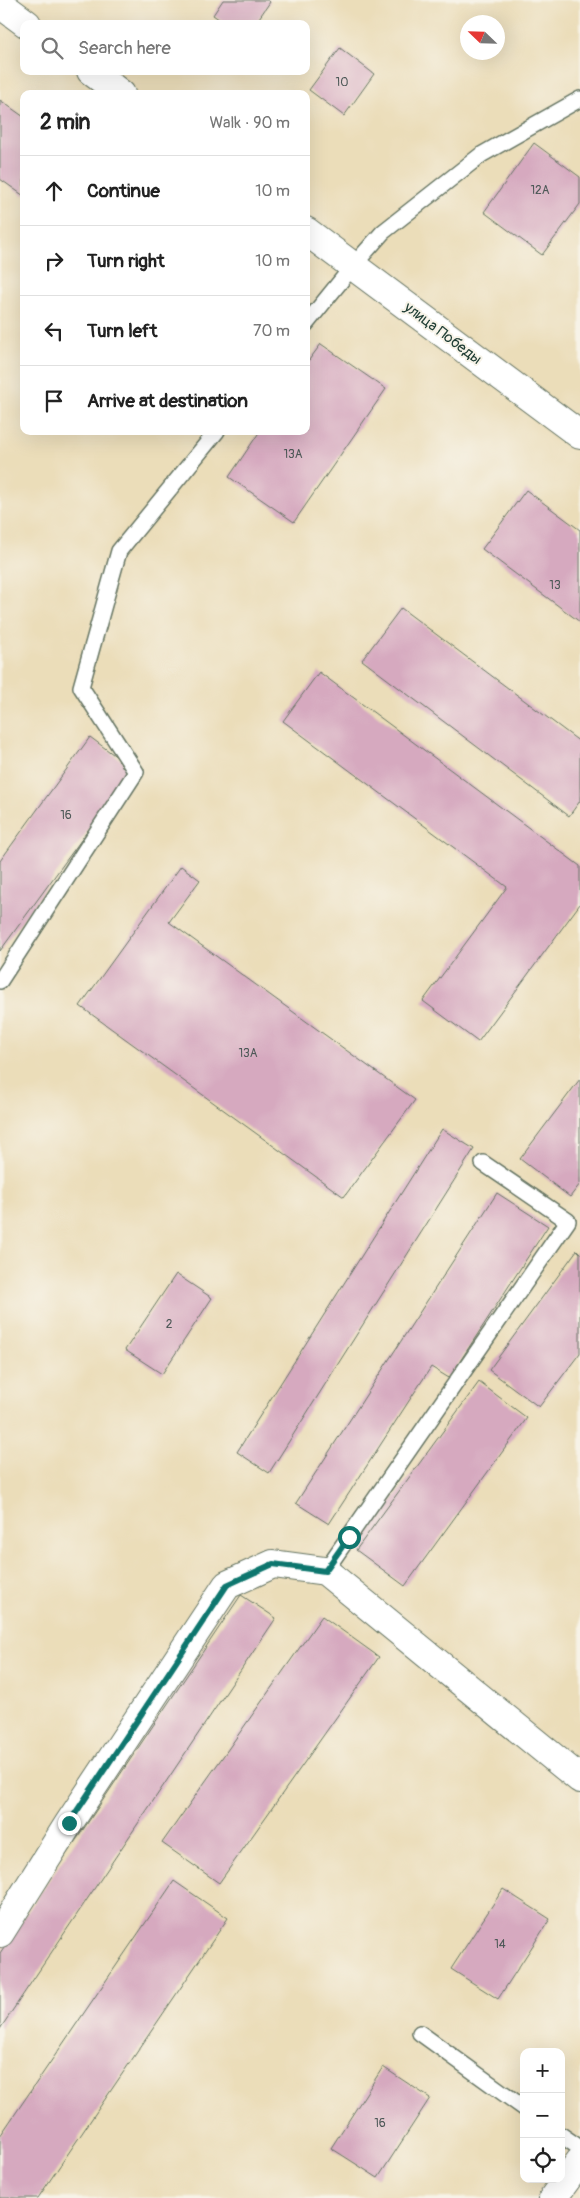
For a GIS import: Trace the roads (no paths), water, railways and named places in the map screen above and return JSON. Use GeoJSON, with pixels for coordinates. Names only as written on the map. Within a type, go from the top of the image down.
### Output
{"type":"FeatureCollection","features":[{"type":"Feature","properties":{"kind":"street"},"geometry":{"type":"LineString","coordinates":[[0,4],[22,20]]}},
{"type":"Feature","properties":{"kind":"street"},"geometry":{"type":"LineString","coordinates":[[96,75],[116,90]]}},
{"type":"Feature","properties":{"kind":"street","name":"улица Победы"},"geometry":{"type":"LineString","coordinates":[[310,234],[580,435]]}},
{"type":"Feature","properties":{"kind":"street"},"geometry":{"type":"LineString","coordinates":[[0,1933],[69,1823],[227,1585],[273,1564],[325,1571],[580,1780]]}},
{"type":"Feature","properties":{"kind":"street"},"geometry":{"type":"LineString","coordinates":[[553,2198],[580,2161]]}},
{"type":"Feature","properties":{"kind":"lane"},"geometry":{"type":"LineString","coordinates":[[310,319],[383,232],[481,156],[580,99]]}},
{"type":"Feature","properties":{"kind":"lane"},"geometry":{"type":"LineString","coordinates":[[0,981],[136,772],[82,687],[119,551],[214,435]]}},
{"type":"Feature","properties":{"kind":"lane"},"geometry":{"type":"LineString","coordinates":[[325,1571],[568,1221],[483,1163]]}},
{"type":"Feature","properties":{"kind":"lane"},"geometry":{"type":"LineString","coordinates":[[420,2033],[520,2105]]}},
{"type":"Feature","properties":{"kind":"lane"},"geometry":{"type":"LineString","coordinates":[[565,2137],[580,2148]]}}]}
